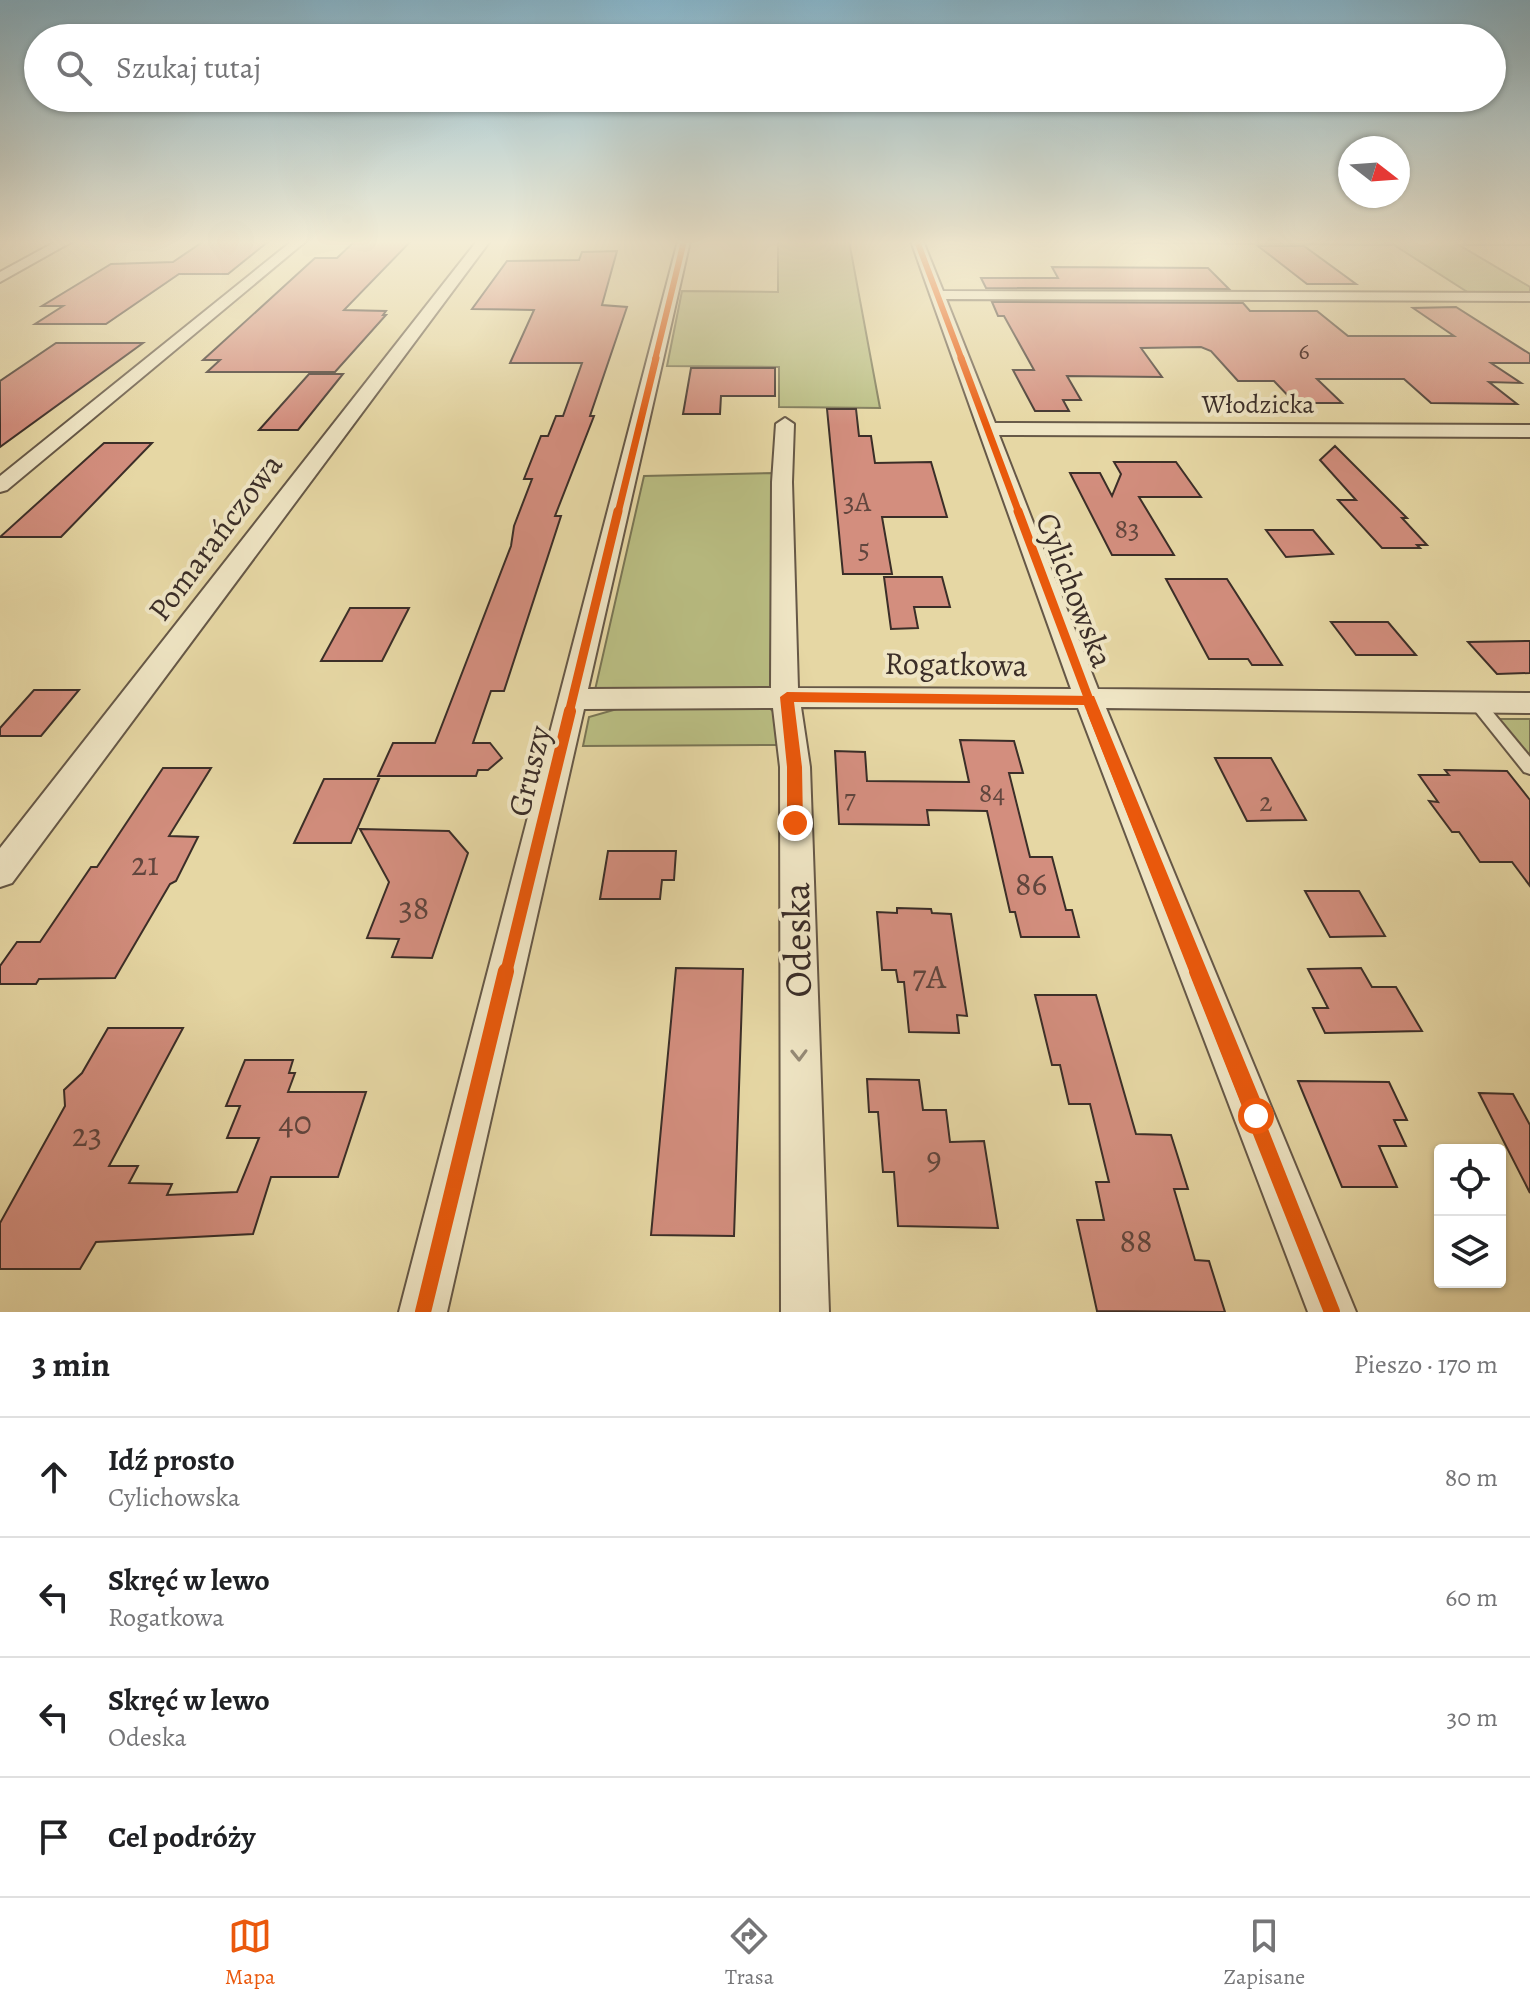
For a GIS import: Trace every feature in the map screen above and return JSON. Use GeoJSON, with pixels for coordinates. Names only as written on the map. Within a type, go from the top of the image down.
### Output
{"type":"FeatureCollection","features":[{"type":"Feature","properties":{"kind":"street"},"geometry":{"type":"LineString","coordinates":[[0,486],[225,302]]}},
{"type":"Feature","properties":{"kind":"street","name":"Pomarańczowa"},"geometry":{"type":"LineString","coordinates":[[0,873],[437,302]]}},
{"type":"Feature","properties":{"kind":"street","name":"Gruszy"},"geometry":{"type":"LineString","coordinates":[[423,1312],[669,302]]}},
{"type":"Feature","properties":{"kind":"street","name":"Cylichowska"},"geometry":{"type":"LineString","coordinates":[[939,302],[1089,700],[1332,1312]]}},
{"type":"Feature","properties":{"kind":"street","name":"Odeska"},"geometry":{"type":"LineString","coordinates":[[785,424],[782,482],[787,697],[795,767],[805,1312]]}},
{"type":"Feature","properties":{"kind":"street","name":"Włodzicka"},"geometry":{"type":"LineString","coordinates":[[987,429],[1530,431]]}},
{"type":"Feature","properties":{"kind":"street","name":"Rogatkowa"},"geometry":{"type":"LineString","coordinates":[[573,699],[787,697],[1530,703]]}},
{"type":"Feature","properties":{"kind":"lane"},"geometry":{"type":"LineString","coordinates":[[1477,703],[1530,768]]}},
{"type":"Feature","properties":{"kind":"green space"},"geometry":{"type":"Polygon","coordinates":[[[680,302],[860,302],[880,408],[779,407],[779,367],[667,366],[680,302]]]}},
{"type":"Feature","properties":{"kind":"green space"},"geometry":{"type":"Polygon","coordinates":[[[774,473],[770,688],[595,690],[644,476],[774,473]]]}},
{"type":"Feature","properties":{"kind":"green space"},"geometry":{"type":"Polygon","coordinates":[[[764,705],[777,717],[782,745],[583,746],[589,717],[624,707],[764,705]]]}},
{"type":"Feature","properties":{"kind":"green space"},"geometry":{"type":"Polygon","coordinates":[[[1495,719],[1530,719],[1530,760],[1495,719]]]}},
{"type":"Feature","properties":{"kind":"building"},"geometry":{"type":"Polygon","coordinates":[[[48,302],[138,302],[106,324],[35,324],[63,306],[42,306],[48,302]]]}},
{"type":"Feature","properties":{"kind":"building"},"geometry":{"type":"Polygon","coordinates":[[[266,302],[352,302],[344,310],[386,311],[383,315],[386,315],[335,372],[207,372],[220,360],[203,360],[266,302]]]}},
{"type":"Feature","properties":{"kind":"building"},"geometry":{"type":"Polygon","coordinates":[[[477,302],[603,302],[602,305],[627,307],[590,416],[594,416],[555,516],[561,516],[504,691],[491,691],[473,743],[490,743],[502,758],[488,770],[478,770],[476,776],[378,776],[393,743],[435,743],[511,546],[514,526],[532,479],[524,479],[541,436],[548,436],[556,416],[563,416],[582,363],[510,363],[534,310],[472,309],[477,302]]]}},
{"type":"Feature","properties":{"kind":"building"},"geometry":{"type":"Polygon","coordinates":[[[992,302],[1243,303],[1250,311],[1317,311],[1348,336],[1454,336],[1413,308],[1456,307],[1530,354],[1530,363],[1491,363],[1521,383],[1489,382],[1517,404],[1431,403],[1404,379],[1317,379],[1342,403],[1295,403],[1274,381],[1238,381],[1211,351],[1201,347],[1141,348],[1162,377],[1067,376],[1081,400],[1063,400],[1069,411],[1035,411],[1013,370],[1034,370],[1004,316],[998,316],[992,302]]]}},
{"type":"Feature","properties":{"kind":"building"},"geometry":{"type":"Polygon","coordinates":[[[56,343],[143,343],[0,447],[0,381],[56,343]]]}},
{"type":"Feature","properties":{"kind":"building"},"geometry":{"type":"Polygon","coordinates":[[[691,368],[775,368],[775,396],[721,396],[720,414],[683,414],[691,368]]]}},
{"type":"Feature","properties":{"kind":"building"},"geometry":{"type":"Polygon","coordinates":[[[309,374],[343,374],[298,430],[259,430],[309,374]]]}},
{"type":"Feature","properties":{"kind":"building"},"geometry":{"type":"Polygon","coordinates":[[[827,409],[856,409],[859,436],[871,436],[875,463],[931,462],[947,517],[882,517],[892,574],[843,574],[827,409]]]}},
{"type":"Feature","properties":{"kind":"building"},"geometry":{"type":"Polygon","coordinates":[[[104,443],[152,443],[61,537],[0,537],[104,443]]]}},
{"type":"Feature","properties":{"kind":"building"},"geometry":{"type":"Polygon","coordinates":[[[1335,446],[1407,518],[1402,518],[1427,545],[1417,545],[1420,548],[1382,548],[1338,500],[1356,500],[1320,460],[1335,446]]]}},
{"type":"Feature","properties":{"kind":"building"},"geometry":{"type":"Polygon","coordinates":[[[1114,462],[1176,462],[1201,497],[1139,497],[1174,555],[1112,555],[1070,473],[1100,473],[1112,496],[1121,474],[1114,462]]]}},
{"type":"Feature","properties":{"kind":"building"},"geometry":{"type":"Polygon","coordinates":[[[1266,530],[1313,530],[1333,554],[1286,557],[1266,530]]]}},
{"type":"Feature","properties":{"kind":"building"},"geometry":{"type":"Polygon","coordinates":[[[884,577],[942,577],[950,607],[914,607],[918,628],[891,629],[884,577]]]}},
{"type":"Feature","properties":{"kind":"building"},"geometry":{"type":"Polygon","coordinates":[[[1166,579],[1227,579],[1282,665],[1252,665],[1248,659],[1209,659],[1166,579]]]}},
{"type":"Feature","properties":{"kind":"building"},"geometry":{"type":"Polygon","coordinates":[[[350,608],[409,608],[382,661],[321,661],[350,608]]]}},
{"type":"Feature","properties":{"kind":"building"},"geometry":{"type":"Polygon","coordinates":[[[1331,622],[1388,622],[1416,655],[1356,655],[1331,622]]]}},
{"type":"Feature","properties":{"kind":"building"},"geometry":{"type":"Polygon","coordinates":[[[1530,641],[1530,673],[1497,674],[1468,642],[1530,641]]]}},
{"type":"Feature","properties":{"kind":"building"},"geometry":{"type":"Polygon","coordinates":[[[34,690],[79,690],[41,736],[0,736],[0,728],[34,690]]]}},
{"type":"Feature","properties":{"kind":"building"},"geometry":{"type":"Polygon","coordinates":[[[960,740],[1014,741],[1023,773],[1009,773],[1030,857],[1052,857],[1066,910],[1072,910],[1079,937],[1021,937],[1015,912],[1010,912],[987,811],[927,810],[929,825],[839,824],[835,751],[865,752],[867,781],[969,782],[960,740]]]}},
{"type":"Feature","properties":{"kind":"building"},"geometry":{"type":"Polygon","coordinates":[[[1215,758],[1271,758],[1306,820],[1247,821],[1215,758]]]}},
{"type":"Feature","properties":{"kind":"building"},"geometry":{"type":"Polygon","coordinates":[[[163,768],[211,768],[169,836],[198,837],[176,881],[170,884],[115,978],[39,979],[36,984],[0,984],[0,966],[17,942],[40,942],[91,867],[97,867],[163,768]]]}},
{"type":"Feature","properties":{"kind":"building"},"geometry":{"type":"Polygon","coordinates":[[[1445,770],[1507,771],[1530,800],[1530,886],[1512,862],[1480,862],[1459,832],[1452,832],[1429,801],[1438,802],[1419,775],[1449,775],[1445,770]]]}},
{"type":"Feature","properties":{"kind":"building"},"geometry":{"type":"Polygon","coordinates":[[[324,779],[379,779],[351,843],[294,843],[324,779]]]}},
{"type":"Feature","properties":{"kind":"building"},"geometry":{"type":"Polygon","coordinates":[[[360,829],[449,831],[468,853],[432,958],[392,957],[399,939],[367,938],[389,882],[360,829]]]}},
{"type":"Feature","properties":{"kind":"building"},"geometry":{"type":"Polygon","coordinates":[[[608,851],[676,851],[674,880],[662,880],[660,899],[600,899],[608,851]]]}},
{"type":"Feature","properties":{"kind":"building"},"geometry":{"type":"Polygon","coordinates":[[[1305,891],[1359,891],[1385,936],[1330,937],[1305,891]]]}},
{"type":"Feature","properties":{"kind":"building"},"geometry":{"type":"Polygon","coordinates":[[[897,908],[931,909],[932,913],[951,914],[967,1016],[957,1015],[959,1033],[909,1032],[904,982],[898,982],[896,970],[882,970],[877,912],[897,913],[897,908]]]}},
{"type":"Feature","properties":{"kind":"building"},"geometry":{"type":"Polygon","coordinates":[[[676,968],[743,969],[734,1236],[651,1235],[676,968]]]}},
{"type":"Feature","properties":{"kind":"building"},"geometry":{"type":"Polygon","coordinates":[[[1361,968],[1372,987],[1396,987],[1422,1031],[1325,1033],[1313,1008],[1328,1008],[1308,969],[1361,968]]]}},
{"type":"Feature","properties":{"kind":"building"},"geometry":{"type":"Polygon","coordinates":[[[1035,995],[1096,995],[1136,1134],[1171,1135],[1188,1189],[1174,1189],[1195,1260],[1209,1261],[1225,1312],[1097,1311],[1077,1220],[1104,1220],[1096,1182],[1109,1182],[1090,1104],[1069,1104],[1060,1065],[1052,1065],[1035,995]]]}},
{"type":"Feature","properties":{"kind":"building"},"geometry":{"type":"Polygon","coordinates":[[[108,1028],[183,1028],[109,1166],[138,1166],[129,1183],[172,1184],[167,1195],[237,1192],[259,1138],[227,1138],[240,1106],[226,1106],[245,1060],[293,1060],[289,1073],[295,1073],[288,1092],[366,1092],[338,1177],[271,1177],[253,1234],[96,1242],[80,1269],[0,1269],[0,1223],[65,1106],[64,1090],[82,1073],[108,1028]]]}},
{"type":"Feature","properties":{"kind":"building"},"geometry":{"type":"Polygon","coordinates":[[[867,1079],[919,1080],[923,1110],[946,1110],[950,1142],[984,1141],[998,1228],[898,1226],[894,1172],[883,1172],[878,1112],[869,1112],[867,1079]]]}},
{"type":"Feature","properties":{"kind":"building"},"geometry":{"type":"Polygon","coordinates":[[[1298,1081],[1389,1082],[1407,1120],[1394,1120],[1406,1146],[1379,1146],[1397,1187],[1342,1187],[1298,1081]]]}},
{"type":"Feature","properties":{"kind":"building"},"geometry":{"type":"Polygon","coordinates":[[[1479,1093],[1513,1094],[1530,1125],[1530,1193],[1479,1093]]]}},
{"type":"Feature","properties":{"kind":"cycle path"},"geometry":{"type":"LineString","coordinates":[[423,1312],[669,302]]}},
{"type":"Feature","properties":{"kind":"cycle path"},"geometry":{"type":"LineString","coordinates":[[940,302],[1089,700],[1332,1312]]}},
{"type":"Feature","properties":{"kind":"route"},"geometry":{"type":"LineString","coordinates":[[795,823],[795,767],[787,697],[1089,700],[1256,1116]]}}]}
